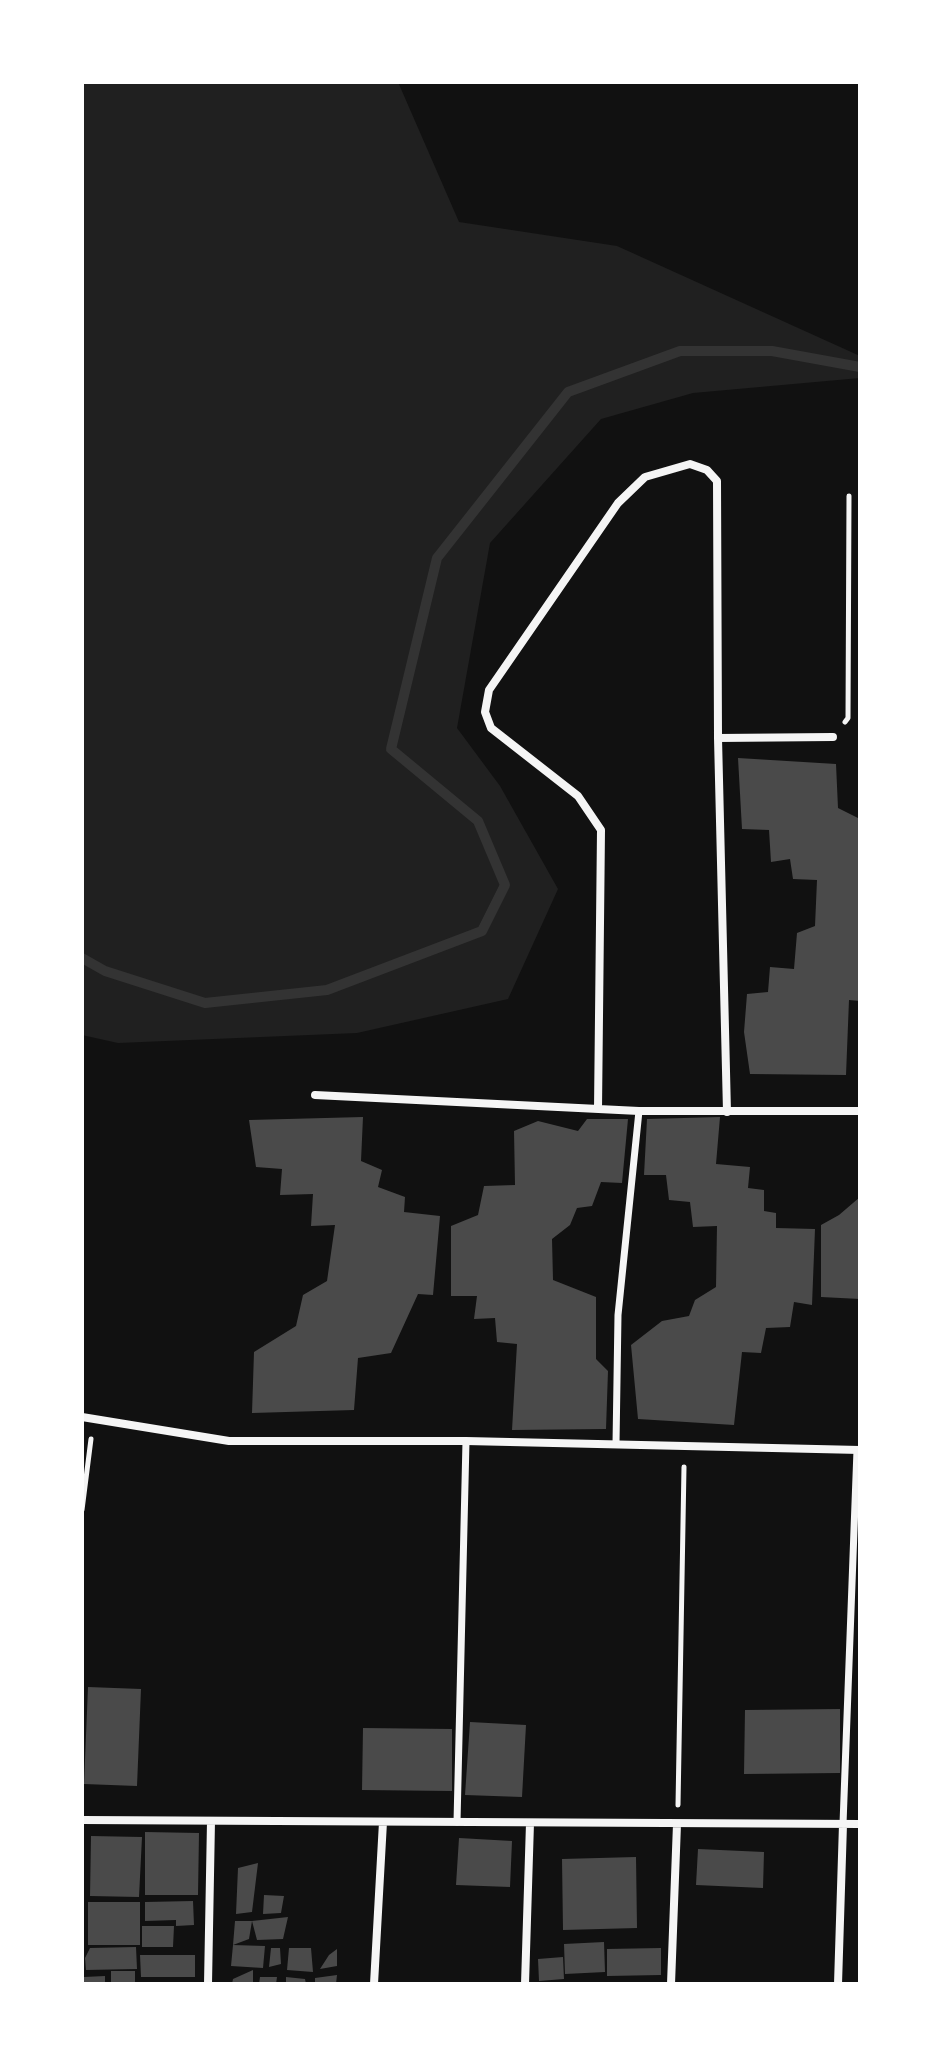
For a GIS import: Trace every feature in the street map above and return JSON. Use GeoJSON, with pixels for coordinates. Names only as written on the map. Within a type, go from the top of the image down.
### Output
{"type":"FeatureCollection","features":[{"type":"Feature","properties":{"kind":"street"},"geometry":{"type":"LineString","coordinates":[[598,1109],[601,830],[578,796],[491,728],[485,712],[489,690],[618,503],[645,477],[690,464],[707,470],[717,481],[718,738],[727,1112]]}},
{"type":"Feature","properties":{"kind":"street"},"geometry":{"type":"LineString","coordinates":[[718,738],[833,737]]}},
{"type":"Feature","properties":{"kind":"street"},"geometry":{"type":"LineString","coordinates":[[315,1095],[639,1111],[860,1111]]}},
{"type":"Feature","properties":{"kind":"street"},"geometry":{"type":"LineString","coordinates":[[616,1444],[618,1315],[639,1111]]}},
{"type":"Feature","properties":{"kind":"street"},"geometry":{"type":"LineString","coordinates":[[82,1417],[229,1441],[466,1441],[858,1450],[838,1984]]}},
{"type":"Feature","properties":{"kind":"street"},"geometry":{"type":"LineString","coordinates":[[457,1822],[466,1441]]}},
{"type":"Feature","properties":{"kind":"street"},"geometry":{"type":"LineString","coordinates":[[82,1820],[860,1824]]}},
{"type":"Feature","properties":{"kind":"street"},"geometry":{"type":"LineString","coordinates":[[208,1984],[211,1821]]}},
{"type":"Feature","properties":{"kind":"street"},"geometry":{"type":"LineString","coordinates":[[374,1984],[383,1822]]}},
{"type":"Feature","properties":{"kind":"street"},"geometry":{"type":"LineString","coordinates":[[525,1984],[530,1823]]}},
{"type":"Feature","properties":{"kind":"street"},"geometry":{"type":"LineString","coordinates":[[671,1984],[677,1824]]}},
{"type":"Feature","properties":{"kind":"path"},"geometry":{"type":"LineString","coordinates":[[833,737],[848,718],[849,496]]}},
{"type":"Feature","properties":{"kind":"path"},"geometry":{"type":"LineString","coordinates":[[82,1510],[94,1420]]}},
{"type":"Feature","properties":{"kind":"path"},"geometry":{"type":"LineString","coordinates":[[677,1824],[685,1446]]}},
{"type":"Feature","properties":{"kind":"shaded area"},"geometry":{"type":"Polygon","coordinates":[[[82,82],[398,82],[459,222],[617,246],[860,356],[860,378],[693,393],[601,419],[490,543],[457,728],[500,786],[558,889],[508,999],[357,1033],[118,1043],[82,1035],[82,82]]]}},
{"type":"Feature","properties":{"kind":"building"},"geometry":{"type":"Polygon","coordinates":[[[738,758],[836,764],[838,808],[860,819],[860,1001],[849,1000],[846,1075],[750,1074],[744,1032],[747,994],[768,992],[770,967],[794,969],[797,933],[815,926],[817,880],[793,879],[790,859],[771,862],[769,830],[742,829],[738,758]]]}},
{"type":"Feature","properties":{"kind":"building"},"geometry":{"type":"Polygon","coordinates":[[[363,1117],[361,1161],[382,1170],[378,1187],[405,1197],[404,1212],[440,1216],[433,1295],[418,1294],[391,1353],[358,1358],[354,1410],[252,1413],[254,1352],[296,1326],[303,1295],[327,1281],[335,1225],[311,1226],[313,1194],[280,1195],[282,1169],[256,1167],[249,1120],[363,1117]]]}},
{"type":"Feature","properties":{"kind":"building"},"geometry":{"type":"Polygon","coordinates":[[[720,1117],[716,1164],[750,1167],[748,1188],[764,1190],[764,1211],[776,1213],[776,1228],[815,1229],[812,1305],[794,1302],[790,1327],[766,1328],[761,1353],[742,1352],[734,1425],[638,1419],[631,1345],[662,1321],[689,1316],[695,1300],[716,1287],[717,1226],[693,1227],[690,1202],[669,1200],[666,1175],[644,1175],[647,1119],[720,1117]]]}},
{"type":"Feature","properties":{"kind":"building"},"geometry":{"type":"Polygon","coordinates":[[[587,1119],[628,1119],[622,1183],[601,1182],[592,1206],[577,1208],[570,1225],[552,1239],[553,1280],[596,1297],[596,1359],[608,1371],[606,1429],[512,1430],[517,1344],[497,1342],[495,1318],[474,1319],[477,1296],[451,1296],[451,1226],[478,1215],[484,1186],[515,1185],[514,1131],[538,1121],[578,1131],[587,1119]]]}},
{"type":"Feature","properties":{"kind":"building"},"geometry":{"type":"Polygon","coordinates":[[[860,1197],[860,1299],[821,1297],[821,1225],[860,1197]]]}},
{"type":"Feature","properties":{"kind":"building"},"geometry":{"type":"Polygon","coordinates":[[[88,1687],[141,1689],[137,1786],[84,1784],[88,1687]]]}},
{"type":"Feature","properties":{"kind":"building"},"geometry":{"type":"Polygon","coordinates":[[[840,1709],[840,1773],[744,1774],[745,1710],[840,1709]]]}},
{"type":"Feature","properties":{"kind":"building"},"geometry":{"type":"Polygon","coordinates":[[[470,1722],[526,1725],[522,1797],[465,1795],[470,1722]]]}},
{"type":"Feature","properties":{"kind":"building"},"geometry":{"type":"Polygon","coordinates":[[[363,1728],[452,1729],[452,1791],[362,1790],[363,1728]]]}},
{"type":"Feature","properties":{"kind":"building"},"geometry":{"type":"Polygon","coordinates":[[[145,1832],[199,1833],[198,1895],[145,1895],[145,1832]]]}},
{"type":"Feature","properties":{"kind":"building"},"geometry":{"type":"Polygon","coordinates":[[[91,1836],[142,1837],[139,1897],[90,1896],[91,1836]]]}},
{"type":"Feature","properties":{"kind":"building"},"geometry":{"type":"Polygon","coordinates":[[[459,1838],[512,1841],[510,1887],[456,1885],[459,1838]]]}},
{"type":"Feature","properties":{"kind":"building"},"geometry":{"type":"Polygon","coordinates":[[[698,1849],[764,1852],[763,1888],[696,1885],[698,1849]]]}},
{"type":"Feature","properties":{"kind":"building"},"geometry":{"type":"Polygon","coordinates":[[[636,1857],[637,1928],[563,1930],[562,1859],[636,1857]]]}},
{"type":"Feature","properties":{"kind":"building"},"geometry":{"type":"Polygon","coordinates":[[[258,1863],[252,1912],[236,1914],[238,1868],[258,1863]]]}},
{"type":"Feature","properties":{"kind":"building"},"geometry":{"type":"Polygon","coordinates":[[[264,1895],[284,1896],[281,1913],[263,1914],[264,1895]]]}},
{"type":"Feature","properties":{"kind":"building"},"geometry":{"type":"Polygon","coordinates":[[[193,1901],[194,1925],[176,1926],[176,1920],[145,1921],[145,1902],[193,1901]]]}},
{"type":"Feature","properties":{"kind":"building"},"geometry":{"type":"Polygon","coordinates":[[[88,1902],[140,1902],[140,1945],[88,1945],[88,1902]]]}},
{"type":"Feature","properties":{"kind":"building"},"geometry":{"type":"Polygon","coordinates":[[[288,1917],[283,1939],[257,1940],[252,1921],[288,1917]]]}},
{"type":"Feature","properties":{"kind":"building"},"geometry":{"type":"Polygon","coordinates":[[[235,1921],[252,1921],[249,1939],[233,1945],[235,1921]]]}},
{"type":"Feature","properties":{"kind":"building"},"geometry":{"type":"Polygon","coordinates":[[[142,1926],[174,1926],[173,1947],[142,1947],[142,1926]]]}},
{"type":"Feature","properties":{"kind":"building"},"geometry":{"type":"Polygon","coordinates":[[[604,1942],[605,1972],[565,1974],[564,1944],[604,1942]]]}},
{"type":"Feature","properties":{"kind":"building"},"geometry":{"type":"Polygon","coordinates":[[[233,1945],[265,1946],[263,1968],[231,1966],[233,1945]]]}},
{"type":"Feature","properties":{"kind":"building"},"geometry":{"type":"Polygon","coordinates":[[[136,1947],[137,1969],[86,1970],[85,1958],[90,1948],[136,1947]]]}},
{"type":"Feature","properties":{"kind":"building"},"geometry":{"type":"Polygon","coordinates":[[[271,1948],[280,1948],[281,1964],[269,1967],[271,1948]]]}},
{"type":"Feature","properties":{"kind":"building"},"geometry":{"type":"Polygon","coordinates":[[[289,1948],[311,1948],[313,1972],[287,1970],[289,1948]]]}},
{"type":"Feature","properties":{"kind":"building"},"geometry":{"type":"Polygon","coordinates":[[[661,1948],[661,1975],[607,1976],[607,1949],[661,1948]]]}},
{"type":"Feature","properties":{"kind":"building"},"geometry":{"type":"Polygon","coordinates":[[[337,1949],[337,1966],[320,1969],[329,1955],[337,1949]]]}},
{"type":"Feature","properties":{"kind":"building"},"geometry":{"type":"Polygon","coordinates":[[[140,1955],[195,1955],[195,1977],[141,1977],[140,1955]]]}},
{"type":"Feature","properties":{"kind":"building"},"geometry":{"type":"Polygon","coordinates":[[[563,1957],[564,1979],[539,1981],[538,1959],[563,1957]]]}},
{"type":"Feature","properties":{"kind":"building"},"geometry":{"type":"Polygon","coordinates":[[[253,1970],[253,1984],[232,1984],[233,1979],[253,1970]]]}},
{"type":"Feature","properties":{"kind":"building"},"geometry":{"type":"Polygon","coordinates":[[[111,1971],[135,1971],[135,1984],[111,1984],[111,1971]]]}},
{"type":"Feature","properties":{"kind":"building"},"geometry":{"type":"Polygon","coordinates":[[[337,1975],[336,1984],[315,1984],[315,1978],[337,1975]]]}},
{"type":"Feature","properties":{"kind":"building"},"geometry":{"type":"Polygon","coordinates":[[[105,1976],[105,1984],[84,1984],[84,1977],[105,1976]]]}},
{"type":"Feature","properties":{"kind":"building"},"geometry":{"type":"Polygon","coordinates":[[[260,1977],[277,1977],[276,1984],[259,1984],[260,1977]]]}},
{"type":"Feature","properties":{"kind":"building"},"geometry":{"type":"Polygon","coordinates":[[[286,1977],[305,1979],[306,1984],[286,1984],[286,1977]]]}},
{"type":"Feature","properties":{"kind":"waterway"},"geometry":{"type":"LineString","coordinates":[[82,958],[105,971],[205,1003],[327,990],[482,931],[505,885],[478,821],[391,749],[437,558],[568,392],[680,351],[772,351],[860,367]]}}]}
